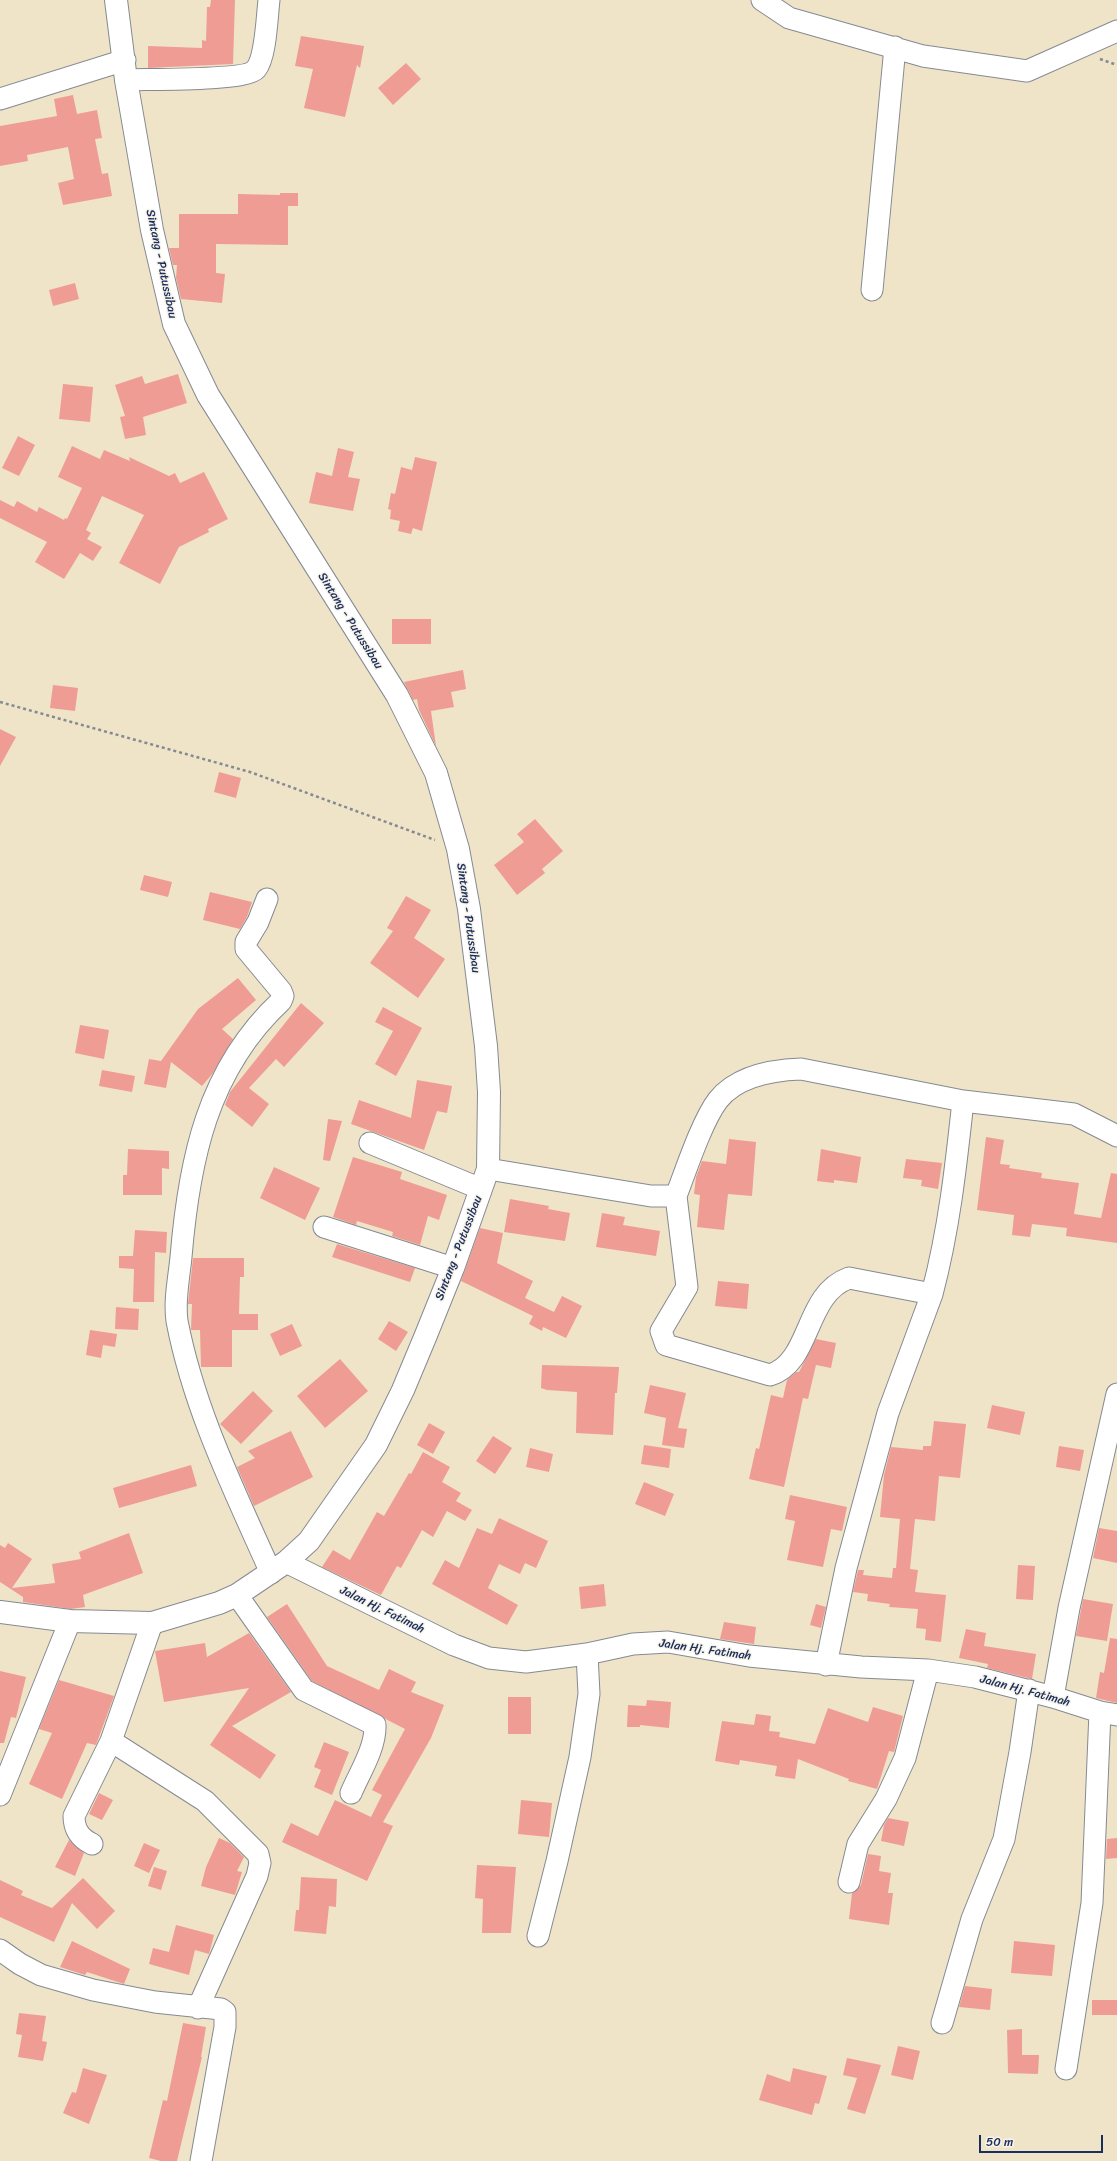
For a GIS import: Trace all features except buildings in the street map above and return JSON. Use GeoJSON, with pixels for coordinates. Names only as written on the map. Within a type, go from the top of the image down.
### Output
{"type":"FeatureCollection","features":[{"type":"Feature","properties":{"kind":"highway","name":"Sintang - Putussibau"},"geometry":{"type":"LineString","coordinates":[[0,1612],[70,1621],[152,1623],[219,1603],[237,1595],[279,1568],[309,1541],[376,1446],[403,1390],[453,1268],[488,1169],[489,1092],[486,1046],[469,909],[458,849],[436,773],[398,695],[208,395],[174,324],[152,230],[125,70],[116,0]]}},
{"type":"Feature","properties":{"kind":"street"},"geometry":{"type":"LineString","coordinates":[[0,100],[125,70],[218,77],[250,73],[256,69],[261,57],[269,0]]}},
{"type":"Feature","properties":{"kind":"street"},"geometry":{"type":"LineString","coordinates":[[762,0],[789,18],[923,56],[1027,71],[1117,31]]}},
{"type":"Feature","properties":{"kind":"street"},"geometry":{"type":"LineString","coordinates":[[872,290],[895,48]]}},
{"type":"Feature","properties":{"kind":"street"},"geometry":{"type":"LineString","coordinates":[[267,899],[258,922],[246,942],[246,949],[281,991],[283,996],[281,1001],[233,1059],[224,1075],[198,1140],[185,1214],[177,1298],[177,1320],[204,1417],[279,1568]]}},
{"type":"Feature","properties":{"kind":"street"},"geometry":{"type":"LineString","coordinates":[[932,1294],[849,1278],[838,1282],[820,1301],[792,1359],[780,1372],[770,1375],[666,1345],[661,1331],[687,1287],[676,1196],[709,1113],[718,1099],[750,1078],[776,1070],[801,1069],[962,1101],[1057,1110],[1074,1114],[1117,1136]]}},
{"type":"Feature","properties":{"kind":"street"},"geometry":{"type":"LineString","coordinates":[[826,1665],[846,1568],[888,1413],[932,1294],[953,1195],[962,1101]]}},
{"type":"Feature","properties":{"kind":"street"},"geometry":{"type":"LineString","coordinates":[[370,1143],[481,1189]]}},
{"type":"Feature","properties":{"kind":"street"},"geometry":{"type":"LineString","coordinates":[[488,1169],[651,1196],[676,1196]]}},
{"type":"Feature","properties":{"kind":"street"},"geometry":{"type":"LineString","coordinates":[[324,1228],[453,1268]]}},
{"type":"Feature","properties":{"kind":"street"},"geometry":{"type":"LineString","coordinates":[[1053,1697],[1069,1608],[1117,1394]]}},
{"type":"Feature","properties":{"kind":"street","name":"Jalan Hj. Fatimah"},"geometry":{"type":"LineString","coordinates":[[279,1568],[454,1645],[489,1658],[526,1662],[587,1654],[633,1644],[668,1642],[749,1656],[826,1665],[928,1670],[975,1677],[1029,1690],[1108,1714]]}},
{"type":"Feature","properties":{"kind":"street"},"geometry":{"type":"LineString","coordinates":[[237,1595],[304,1690],[375,1724],[375,1732],[371,1745],[352,1793]]}},
{"type":"Feature","properties":{"kind":"street"},"geometry":{"type":"LineString","coordinates":[[0,1795],[26,1734],[70,1621]]}},
{"type":"Feature","properties":{"kind":"street"},"geometry":{"type":"LineString","coordinates":[[92,1844],[81,1838],[76,1828],[74,1816],[111,1741],[152,1623]]}},
{"type":"Feature","properties":{"kind":"street"},"geometry":{"type":"LineString","coordinates":[[538,1936],[557,1862],[580,1757],[589,1694],[587,1654]]}},
{"type":"Feature","properties":{"kind":"street"},"geometry":{"type":"LineString","coordinates":[[849,1882],[858,1844],[886,1799],[905,1758],[928,1670]]}},
{"type":"Feature","properties":{"kind":"street"},"geometry":{"type":"LineString","coordinates":[[942,2023],[972,1919],[1004,1839],[1020,1752],[1029,1690]]}},
{"type":"Feature","properties":{"kind":"street"},"geometry":{"type":"LineString","coordinates":[[1066,2069],[1092,1903],[1108,1714]]}},
{"type":"Feature","properties":{"kind":"street"},"geometry":{"type":"LineString","coordinates":[[111,1741],[205,1801],[258,1854],[260,1864],[258,1876],[198,2008]]}},
{"type":"Feature","properties":{"kind":"street"},"geometry":{"type":"LineString","coordinates":[[0,1950],[20,1964],[56,1980],[93,1990],[198,2008],[221,2009],[224,2012],[226,2017],[222,2048],[201,2161]]}},
{"type":"Feature","properties":{"kind":"path"},"geometry":{"type":"LineString","coordinates":[[0,702],[250,772],[458,849]]}}]}
